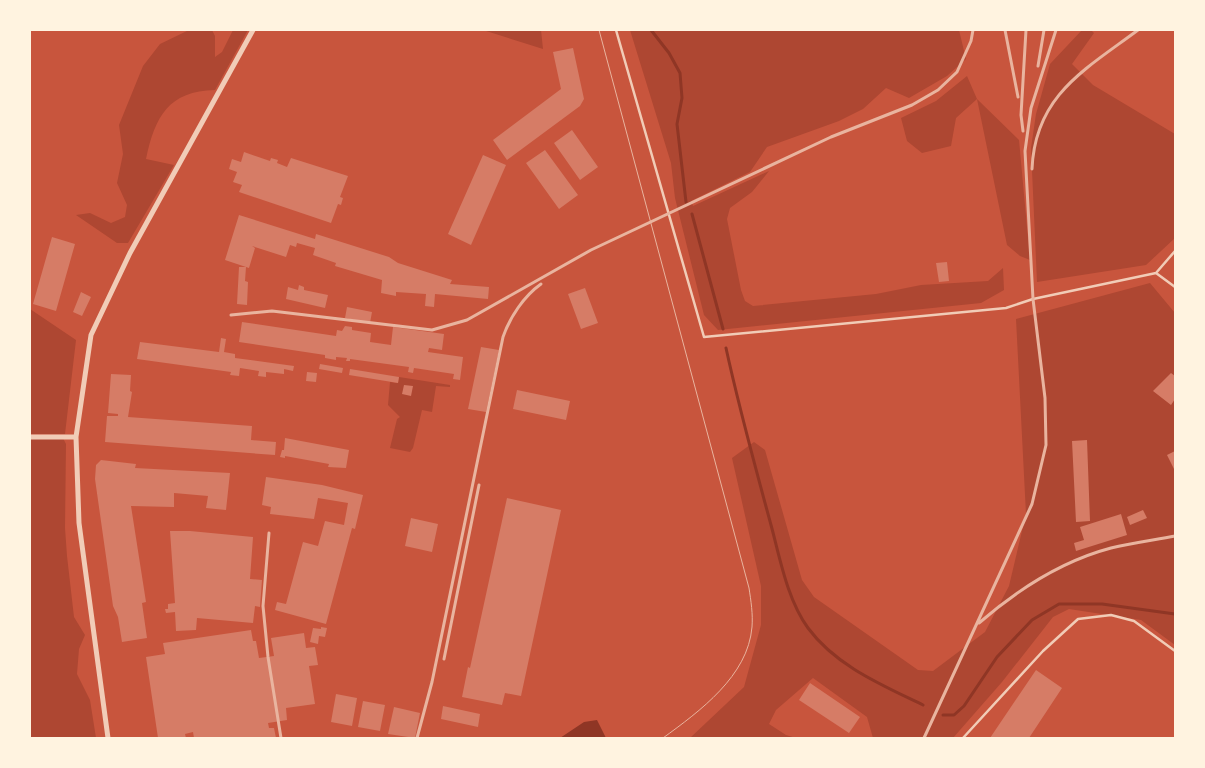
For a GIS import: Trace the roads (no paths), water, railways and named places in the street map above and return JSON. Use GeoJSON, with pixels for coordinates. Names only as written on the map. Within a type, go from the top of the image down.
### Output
{"type":"FeatureCollection","features":[{"type":"Feature","properties":{"kind":"street"},"geometry":{"type":"LineString","coordinates":[[108,738],[79,524],[76,438],[91,335],[130,253],[253,30]]}},
{"type":"Feature","properties":{"kind":"street"},"geometry":{"type":"LineString","coordinates":[[30,437],[76,438]]}},
{"type":"Feature","properties":{"kind":"lane"},"geometry":{"type":"LineString","coordinates":[[616,30],[704,337],[1006,308],[1033,298],[1156,273],[1175,251]]}},
{"type":"Feature","properties":{"kind":"lane"},"geometry":{"type":"LineString","coordinates":[[1156,273],[1175,287]]}},
{"type":"Feature","properties":{"kind":"lane"},"geometry":{"type":"LineString","coordinates":[[963,738],[1043,651],[1078,619],[1111,615],[1134,621],[1175,651]]}},
{"type":"Feature","properties":{"kind":"waterway"},"geometry":{"type":"LineString","coordinates":[[651,30],[669,53],[680,73],[682,98],[677,124],[686,202]]}},
{"type":"Feature","properties":{"kind":"waterway"},"geometry":{"type":"LineString","coordinates":[[692,214],[723,329]]}},
{"type":"Feature","properties":{"kind":"waterway"},"geometry":{"type":"LineString","coordinates":[[726,348],[781,564],[789,591],[801,617],[819,641],[846,664],[876,682],[923,705]]}},
{"type":"Feature","properties":{"kind":"waterway"},"geometry":{"type":"LineString","coordinates":[[943,715],[954,715],[964,706],[997,657],[1032,620],[1059,604],[1102,604],[1175,614]]}},
{"type":"Feature","properties":{"kind":"tram line"},"geometry":{"type":"LineString","coordinates":[[599,30],[749,588],[752,608],[752,627],[749,645],[732,677],[706,704],[663,738]]}},
{"type":"Feature","properties":{"kind":"railway"},"geometry":{"type":"LineString","coordinates":[[231,315],[272,311],[432,330],[467,320],[591,250],[831,137],[912,105],[938,90],[957,72],[971,41],[973,30]]}},
{"type":"Feature","properties":{"kind":"railway"},"geometry":{"type":"LineString","coordinates":[[1005,30],[1018,97]]}},
{"type":"Feature","properties":{"kind":"railway"},"geometry":{"type":"LineString","coordinates":[[1023,131],[1021,115],[1026,30]]}},
{"type":"Feature","properties":{"kind":"railway"},"geometry":{"type":"LineString","coordinates":[[1038,66],[1044,30]]}},
{"type":"Feature","properties":{"kind":"railway"},"geometry":{"type":"LineString","coordinates":[[924,738],[1032,504],[1046,445],[1045,398],[1033,299],[1025,151],[1031,108],[1056,30]]}},
{"type":"Feature","properties":{"kind":"railway"},"geometry":{"type":"LineString","coordinates":[[1032,169],[1035,143],[1053,103],[1082,72],[1138,30]]}},
{"type":"Feature","properties":{"kind":"railway"},"geometry":{"type":"LineString","coordinates":[[417,738],[432,682],[503,337],[509,322],[518,308],[541,284]]}},
{"type":"Feature","properties":{"kind":"railway"},"geometry":{"type":"LineString","coordinates":[[444,659],[479,485]]}},
{"type":"Feature","properties":{"kind":"railway"},"geometry":{"type":"LineString","coordinates":[[269,533],[263,606],[268,657],[281,738]]}},
{"type":"Feature","properties":{"kind":"railway"},"geometry":{"type":"LineString","coordinates":[[979,623],[1025,588],[1075,561],[1111,548],[1175,536]]}}]}
